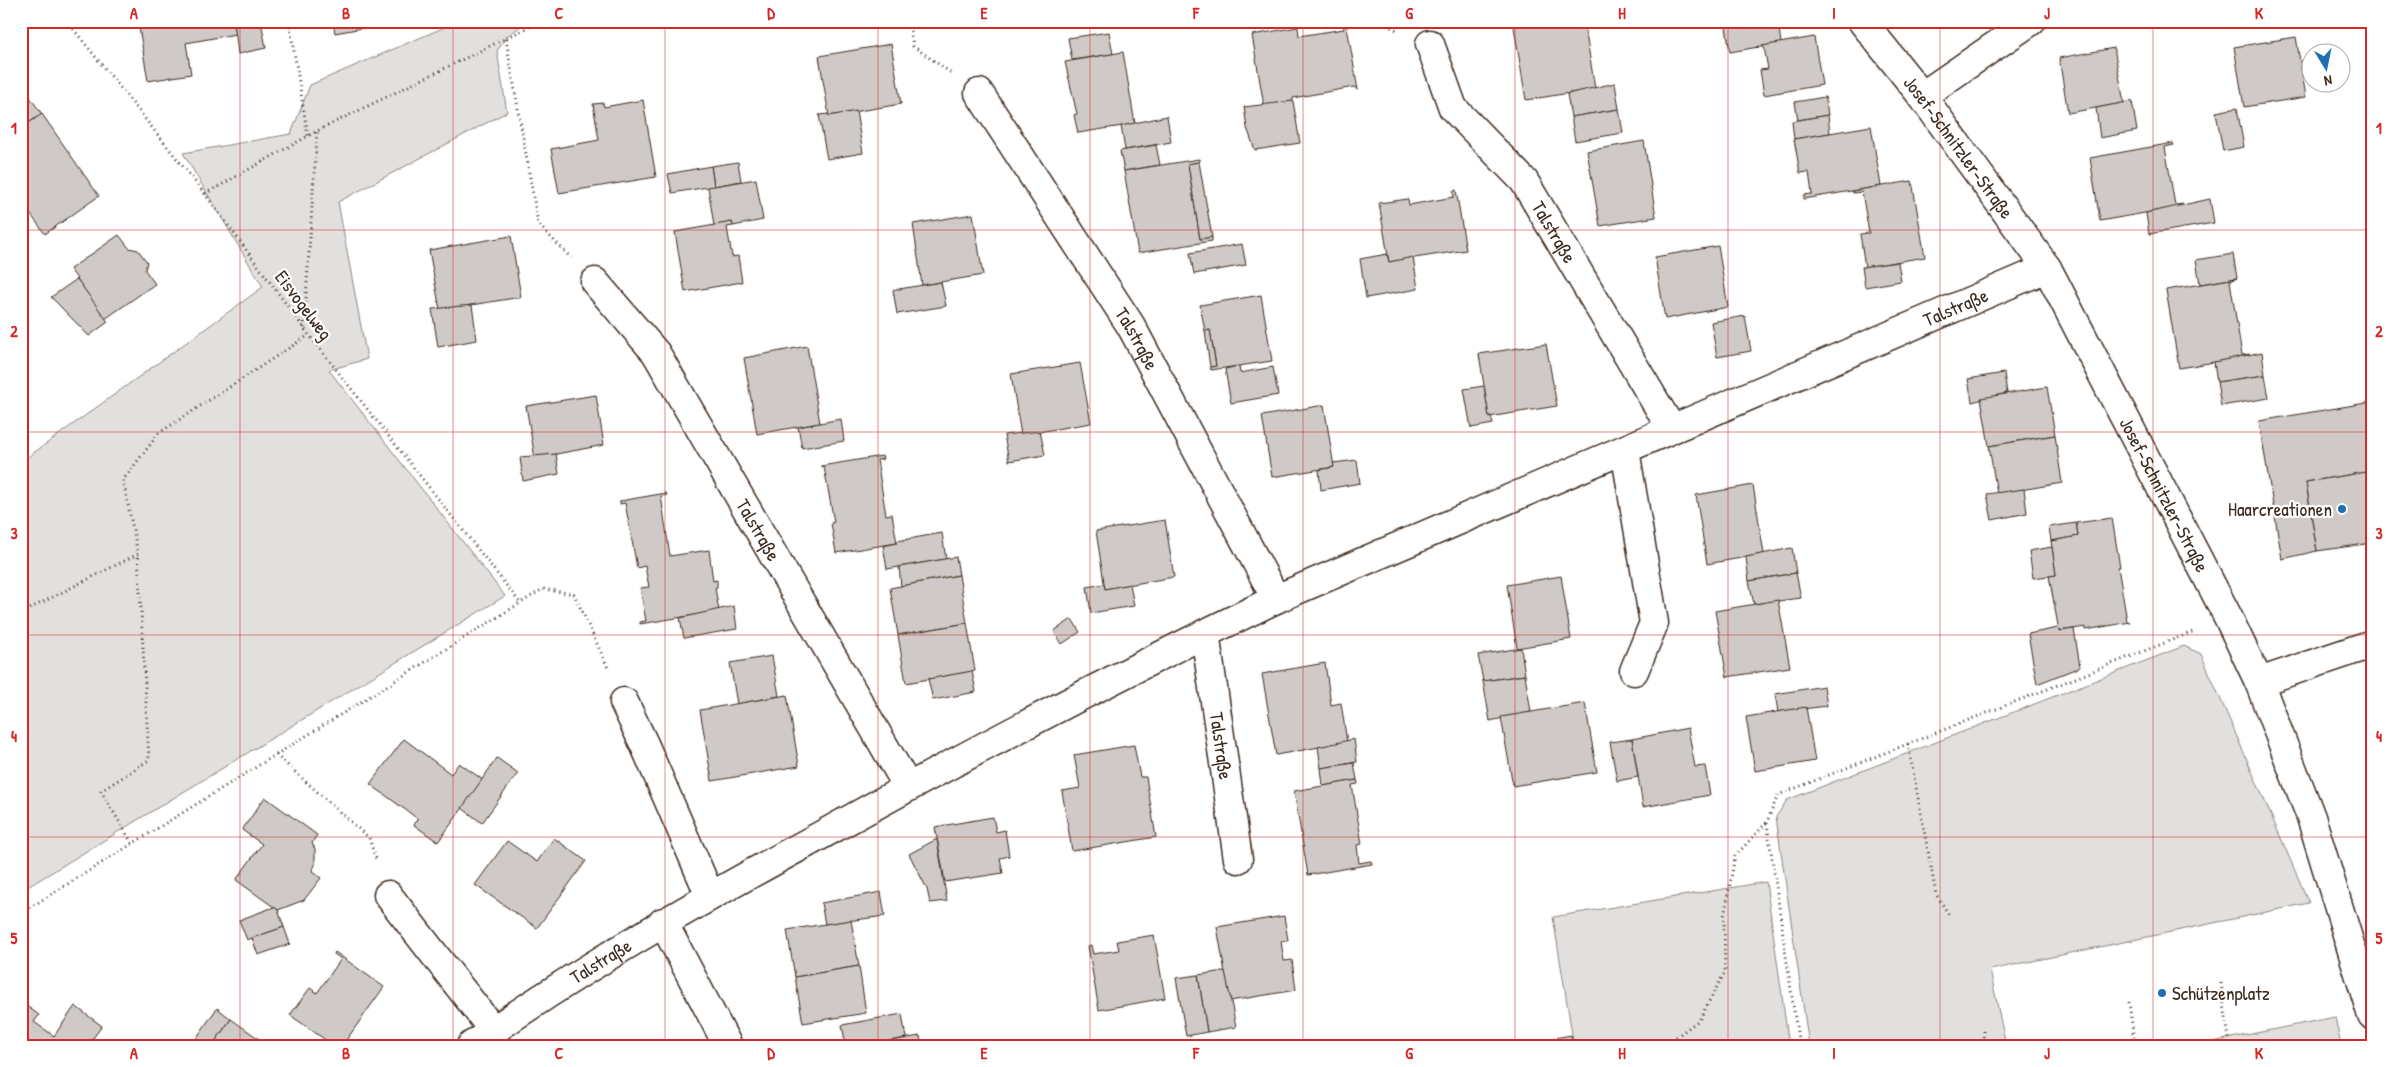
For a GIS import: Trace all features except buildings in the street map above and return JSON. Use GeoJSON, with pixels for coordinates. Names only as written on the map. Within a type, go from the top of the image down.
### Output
{"type":"FeatureCollection","features":[{"type":"Feature","properties":{"kind":"street","name":"Josef-Schnitzler-Straße"},"geometry":{"type":"LineString","coordinates":[[1862,21],[1922,96],[2047,268],[2228,617],[2259,682],[2311,816],[2372,1016]]}},
{"type":"Feature","properties":{"kind":"street"},"geometry":{"type":"LineString","coordinates":[[1922,96],[2031,21]]}},
{"type":"Feature","properties":{"kind":"street","name":"Talstraße"},"geometry":{"type":"LineString","coordinates":[[1430,44],[1453,108],[1524,181],[1671,428]]}},
{"type":"Feature","properties":{"kind":"street","name":"Talstraße"},"geometry":{"type":"LineString","coordinates":[[979,93],[1131,326],[1276,598]]}},
{"type":"Feature","properties":{"kind":"street","name":"Talstraße"},"geometry":{"type":"LineString","coordinates":[[471,1046],[493,1030],[663,922],[908,787],[1205,633],[1276,598],[2047,268]]}},
{"type":"Feature","properties":{"kind":"street","name":"Talstraße"},"geometry":{"type":"LineString","coordinates":[[595,282],[656,352],[908,787]]}},
{"type":"Feature","properties":{"kind":"street"},"geometry":{"type":"LineString","coordinates":[[1625,450],[1654,623],[1634,671]]}},
{"type":"Feature","properties":{"kind":"street","name":"Talstraße"},"geometry":{"type":"LineString","coordinates":[[1205,633],[1238,859]]}},
{"type":"Feature","properties":{"kind":"street"},"geometry":{"type":"LineString","coordinates":[[2259,682],[2372,644]]}},
{"type":"Feature","properties":{"kind":"street"},"geometry":{"type":"LineString","coordinates":[[624,702],[646,746],[710,896]]}},
{"type":"Feature","properties":{"kind":"street"},"geometry":{"type":"LineString","coordinates":[[388,895],[493,1030]]}},
{"type":"Feature","properties":{"kind":"street"},"geometry":{"type":"LineString","coordinates":[[663,922],[728,1046]]}},
{"type":"Feature","properties":{"kind":"path","name":"Eisvogelweg"},"geometry":{"type":"LineString","coordinates":[[66,21],[205,194],[309,335],[521,605]]}},
{"type":"Feature","properties":{"kind":"path"},"geometry":{"type":"LineString","coordinates":[[289,21],[308,136]]}},
{"type":"Feature","properties":{"kind":"path"},"geometry":{"type":"LineString","coordinates":[[205,194],[317,131],[541,21]]}},
{"type":"Feature","properties":{"kind":"path"},"geometry":{"type":"LineString","coordinates":[[909,21],[913,46],[979,93]]}},
{"type":"Feature","properties":{"kind":"path"},"geometry":{"type":"LineString","coordinates":[[506,39],[538,224],[595,282]]}},
{"type":"Feature","properties":{"kind":"path"},"geometry":{"type":"LineString","coordinates":[[304,328],[317,131]]}},
{"type":"Feature","properties":{"kind":"path"},"geometry":{"type":"LineString","coordinates":[[132,843],[101,791],[149,760],[138,554],[122,480],[159,432],[309,335]]}},
{"type":"Feature","properties":{"kind":"path"},"geometry":{"type":"LineString","coordinates":[[21,613],[138,554]]}},
{"type":"Feature","properties":{"kind":"path"},"geometry":{"type":"LineString","coordinates":[[21,913],[521,605],[543,589],[574,594],[624,702]]}},
{"type":"Feature","properties":{"kind":"path"},"geometry":{"type":"LineString","coordinates":[[1664,1046],[1699,1020],[1725,972],[1724,917],[1735,856],[1767,822],[1778,795],[2228,617]]}},
{"type":"Feature","properties":{"kind":"path"},"geometry":{"type":"LineString","coordinates":[[1908,744],[1936,894],[1949,915]]}},
{"type":"Feature","properties":{"kind":"path"},"geometry":{"type":"LineString","coordinates":[[276,755],[369,838],[388,895]]}},
{"type":"Feature","properties":{"kind":"path"},"geometry":{"type":"LineString","coordinates":[[1767,822],[1799,1046]]}},
{"type":"Feature","properties":{"kind":"path"},"geometry":{"type":"LineString","coordinates":[[2221,983],[2230,1046]]}},
{"type":"Feature","properties":{"kind":"path"},"geometry":{"type":"LineString","coordinates":[[2129,1002],[2135,1046]]}},
{"type":"Feature","properties":{"kind":"path"},"geometry":{"type":"LineString","coordinates":[[1983,1031],[1984,1046]]}},
{"type":"Feature","properties":{"kind":"shaded area"},"geometry":{"type":"Polygon","coordinates":[[[459,21],[528,21],[506,37],[497,51],[507,112],[338,202],[367,359],[329,370],[505,596],[21,891],[21,462],[263,287],[183,153],[291,134],[310,85],[459,21]]]}},
{"type":"Feature","properties":{"kind":"shaded area"},"geometry":{"type":"Polygon","coordinates":[[[2184,646],[2201,654],[2309,903],[1990,970],[2006,1046],[1809,1046],[1776,817],[1787,800],[2184,646]]]}},
{"type":"Feature","properties":{"kind":"shaded area"},"geometry":{"type":"Polygon","coordinates":[[[1766,882],[1789,1046],[1574,1046],[1553,917],[1766,882]]]}},
{"type":"Feature","properties":{"kind":"shaded area"},"geometry":{"type":"Polygon","coordinates":[[[2335,1017],[2341,1046],[2192,1046],[2335,1017]]]}},
{"type":"Feature","properties":{"kind":"place","name":"Haarcreationen"},"geometry":{"type":"Point","coordinates":[2342,509]}},
{"type":"Feature","properties":{"kind":"place","name":"Schützenplatz"},"geometry":{"type":"Point","coordinates":[2162,993]}}]}
